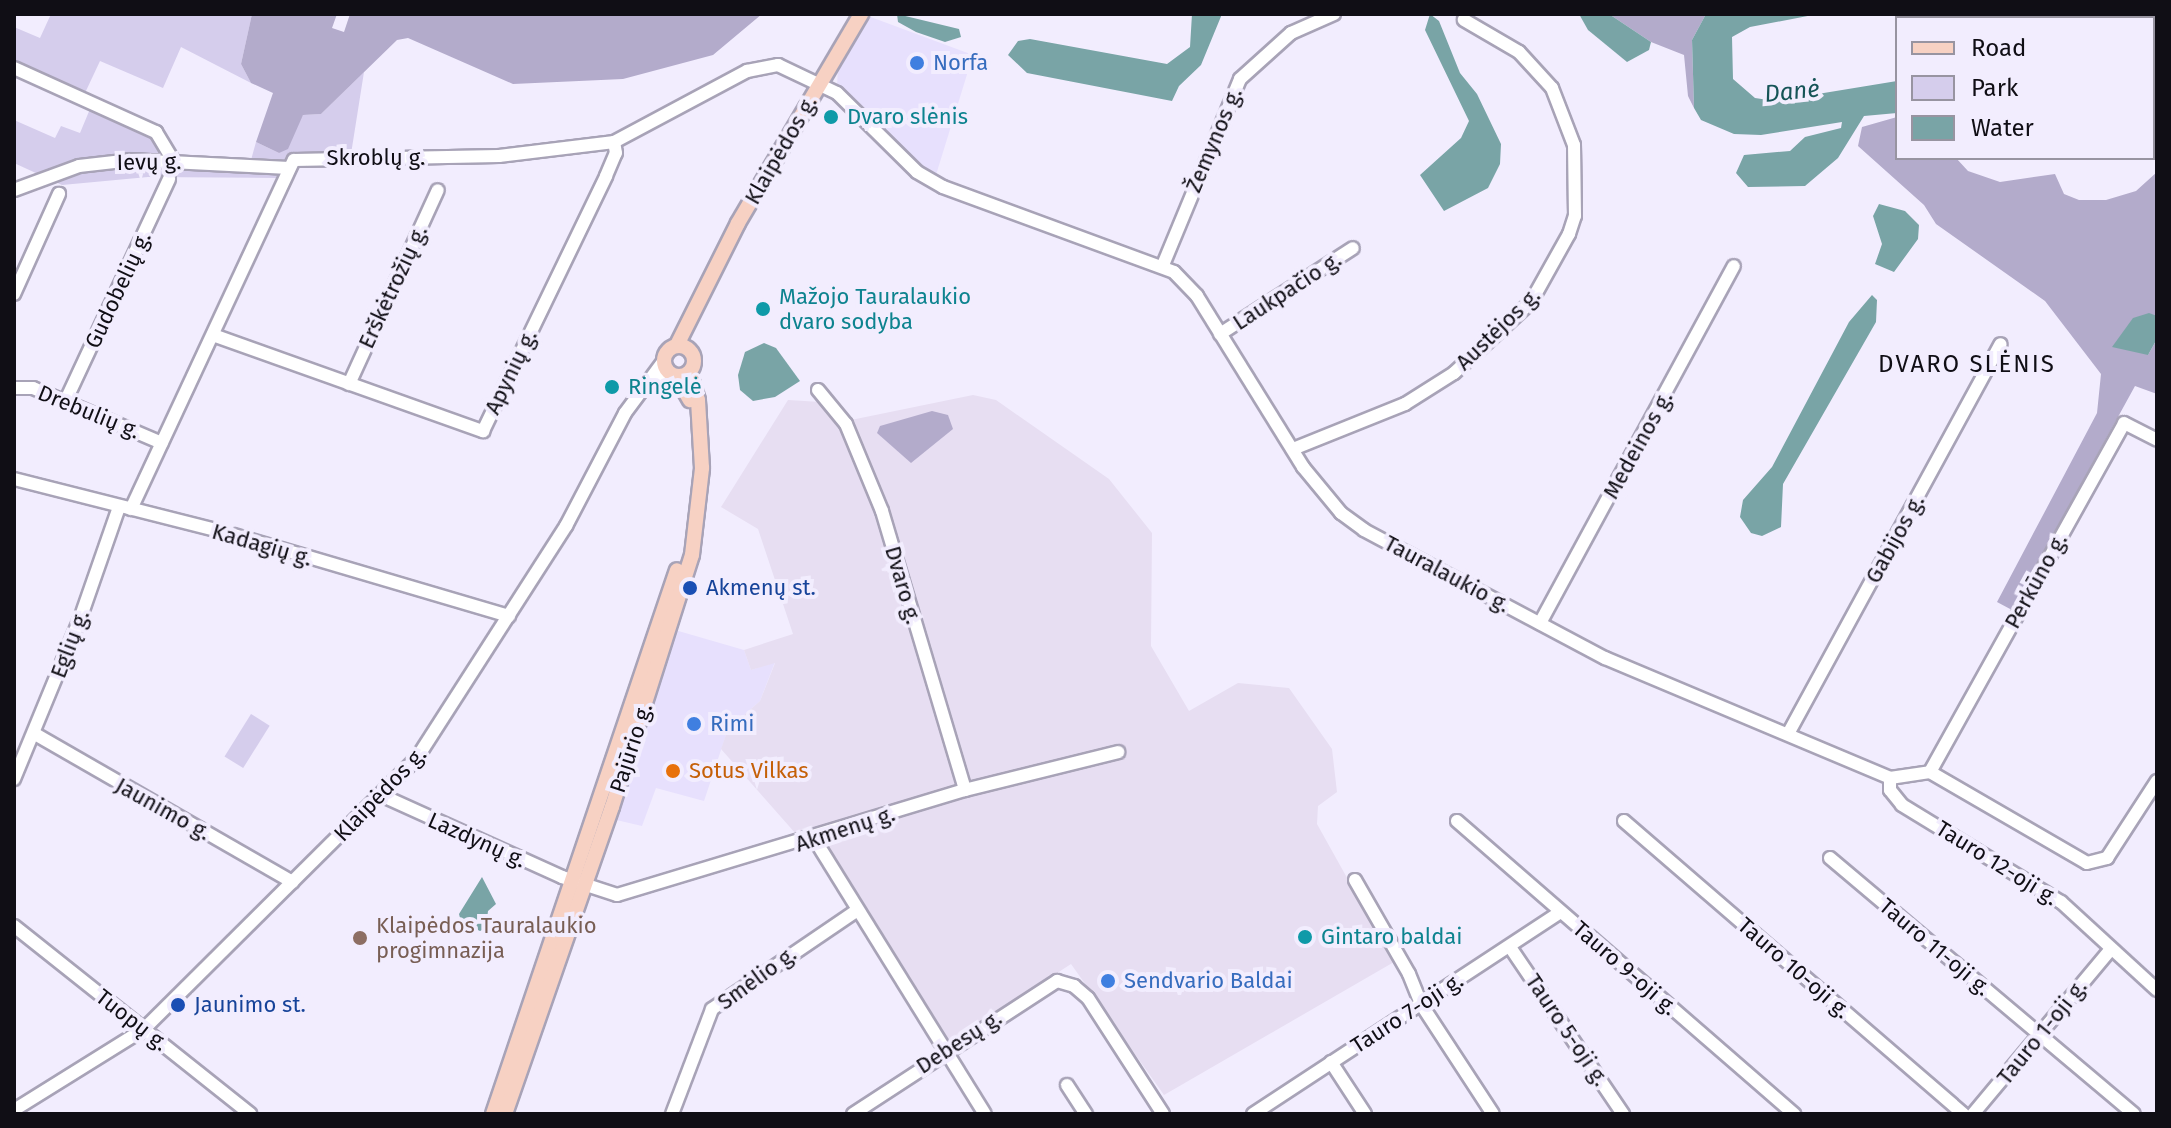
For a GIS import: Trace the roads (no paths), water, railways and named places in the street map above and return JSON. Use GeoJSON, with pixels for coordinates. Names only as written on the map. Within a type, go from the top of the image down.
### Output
{"type":"FeatureCollection","features":[{"type":"Feature","properties":{"kind":"main road","name":"Klaipėdos g."},"geometry":{"type":"LineString","coordinates":[[684,348],[706,288],[861,14]]}},
{"type":"Feature","properties":{"kind":"main road"},"geometry":{"type":"LineString","coordinates":[[684,348],[674,371],[669,349],[684,348]]}},
{"type":"Feature","properties":{"kind":"main road","name":"Pajūrio g."},"geometry":{"type":"LineString","coordinates":[[505,1114],[689,535],[696,479],[693,410],[674,371]]}},
{"type":"Feature","properties":{"kind":"main road","name":"Pajūrio g."},"geometry":{"type":"LineString","coordinates":[[493,1114],[578,883]]}},
{"type":"Feature","properties":{"kind":"street","name":"Žemynos g."},"geometry":{"type":"LineString","coordinates":[[1163,265],[1240,79],[1291,33],[1334,14]]}},
{"type":"Feature","properties":{"kind":"street","name":"Austėjos g."},"geometry":{"type":"LineString","coordinates":[[1293,449],[1405,404],[1454,373],[1531,302],[1569,234],[1575,216],[1574,145],[1552,88],[1519,52],[1464,20]]}},
{"type":"Feature","properties":{"kind":"street","name":"Skroblų g."},"geometry":{"type":"LineString","coordinates":[[288,168],[302,157],[487,156],[614,142],[758,68],[778,65],[820,83]]}},
{"type":"Feature","properties":{"kind":"street"},"geometry":{"type":"LineString","coordinates":[[14,68],[156,132],[172,159]]}},
{"type":"Feature","properties":{"kind":"street","name":"Tauralaukio g."},"geometry":{"type":"LineString","coordinates":[[820,83],[917,172],[943,187],[1163,265],[1187,284],[1322,494],[1364,530],[1640,674],[1890,778]]}},
{"type":"Feature","properties":{"kind":"street","name":"Apynių g."},"geometry":{"type":"LineString","coordinates":[[213,335],[483,431],[606,176],[616,153],[614,142]]}},
{"type":"Feature","properties":{"kind":"street","name":"Ievų g."},"geometry":{"type":"LineString","coordinates":[[14,190],[79,166],[172,159],[288,168]]}},
{"type":"Feature","properties":{"kind":"street"},"geometry":{"type":"LineString","coordinates":[[125,508],[162,443],[288,168]]}},
{"type":"Feature","properties":{"kind":"street","name":"Gudobelių g."},"geometry":{"type":"LineString","coordinates":[[66,400],[169,179]]}},
{"type":"Feature","properties":{"kind":"street","name":"Erškėtrožių g."},"geometry":{"type":"LineString","coordinates":[[349,384],[438,190]]}},
{"type":"Feature","properties":{"kind":"street"},"geometry":{"type":"LineString","coordinates":[[14,294],[59,194]]}},
{"type":"Feature","properties":{"kind":"street","name":"Laukpačio g."},"geometry":{"type":"LineString","coordinates":[[1220,334],[1353,248]]}},
{"type":"Feature","properties":{"kind":"street","name":"Medeinos g."},"geometry":{"type":"LineString","coordinates":[[1540,623],[1734,266]]}},
{"type":"Feature","properties":{"kind":"street","name":"Gabijos g."},"geometry":{"type":"LineString","coordinates":[[1788,734],[2001,344]]}},
{"type":"Feature","properties":{"kind":"street","name":"Klaipėdos g."},"geometry":{"type":"LineString","coordinates":[[14,1110],[144,1029],[383,796],[435,736],[642,388],[674,371]]}},
{"type":"Feature","properties":{"kind":"street","name":"Drebulių g."},"geometry":{"type":"LineString","coordinates":[[14,388],[33,388],[66,400],[162,443]]}},
{"type":"Feature","properties":{"kind":"street","name":"Dvaro g."},"geometry":{"type":"LineString","coordinates":[[818,390],[846,424],[882,511],[965,790]]}},
{"type":"Feature","properties":{"kind":"street","name":"Perkūno g."},"geometry":{"type":"LineString","coordinates":[[1930,772],[2124,423],[2157,440]]}},
{"type":"Feature","properties":{"kind":"street","name":"Kadagių g."},"geometry":{"type":"LineString","coordinates":[[14,479],[509,616]]}},
{"type":"Feature","properties":{"kind":"street","name":"Eglių g."},"geometry":{"type":"LineString","coordinates":[[14,779],[125,508]]}},
{"type":"Feature","properties":{"kind":"street","name":"Jaunimo g."},"geometry":{"type":"LineString","coordinates":[[35,734],[292,882]]}},
{"type":"Feature","properties":{"kind":"street","name":"Akmenų g."},"geometry":{"type":"LineString","coordinates":[[578,883],[607,894],[639,891],[815,840],[965,790],[1118,752]]}},
{"type":"Feature","properties":{"kind":"street"},"geometry":{"type":"LineString","coordinates":[[1890,778],[1930,772],[2098,864],[2157,781]]}},
{"type":"Feature","properties":{"kind":"street","name":"Tauro 12-oji g."},"geometry":{"type":"LineString","coordinates":[[1890,778],[1890,790],[1902,805],[2061,902],[2157,990]]}},
{"type":"Feature","properties":{"kind":"street","name":"Lazdynų g."},"geometry":{"type":"LineString","coordinates":[[383,796],[578,883]]}},
{"type":"Feature","properties":{"kind":"street","name":"Tauro 9-oji g."},"geometry":{"type":"LineString","coordinates":[[1457,821],[1794,1114]]}},
{"type":"Feature","properties":{"kind":"street","name":"Tauro 10-oji g."},"geometry":{"type":"LineString","coordinates":[[1624,821],[1963,1114]]}},
{"type":"Feature","properties":{"kind":"street"},"geometry":{"type":"LineString","coordinates":[[815,840],[944,1053],[985,1114]]}},
{"type":"Feature","properties":{"kind":"street","name":"Tauro 11-oji g."},"geometry":{"type":"LineString","coordinates":[[1830,858],[2134,1114]]}},
{"type":"Feature","properties":{"kind":"street"},"geometry":{"type":"LineString","coordinates":[[1355,880],[1421,1004],[1493,1114]]}},
{"type":"Feature","properties":{"kind":"street","name":"Smėlio g."},"geometry":{"type":"LineString","coordinates":[[672,1114],[699,1032],[712,1009],[856,911]]}},
{"type":"Feature","properties":{"kind":"street","name":"Tauro 7-oji g."},"geometry":{"type":"LineString","coordinates":[[1253,1114],[1560,912]]}},
{"type":"Feature","properties":{"kind":"street","name":"Tuopų g."},"geometry":{"type":"LineString","coordinates":[[14,926],[250,1114]]}},
{"type":"Feature","properties":{"kind":"street","name":"Tauro 5-oji g."},"geometry":{"type":"LineString","coordinates":[[1510,947],[1623,1114]]}},
{"type":"Feature","properties":{"kind":"street","name":"Tauro 1-oji g."},"geometry":{"type":"LineString","coordinates":[[1973,1114],[2110,950]]}},
{"type":"Feature","properties":{"kind":"street","name":"Debesų g."},"geometry":{"type":"LineString","coordinates":[[853,1114],[1052,982],[1069,983],[1088,998],[1163,1114]]}},
{"type":"Feature","properties":{"kind":"street"},"geometry":{"type":"LineString","coordinates":[[1331,1062],[1365,1114]]}},
{"type":"Feature","properties":{"kind":"street"},"geometry":{"type":"LineString","coordinates":[[1067,1085],[1086,1114]]}},
{"type":"Feature","properties":{"kind":"water"},"geometry":{"type":"Polygon","coordinates":[[[897,14],[959,29],[961,37],[945,42],[916,32],[898,22],[897,14]]]}},
{"type":"Feature","properties":{"kind":"water"},"geometry":{"type":"Polygon","coordinates":[[[1192,14],[1222,14],[1201,65],[1179,86],[1172,101],[1027,73],[1008,55],[1018,41],[1030,39],[1167,64],[1190,47],[1192,14]]]}},
{"type":"Feature","properties":{"kind":"water"},"geometry":{"type":"Polygon","coordinates":[[[1430,14],[1439,21],[1460,73],[1477,94],[1501,144],[1500,164],[1488,188],[1444,211],[1420,175],[1461,138],[1469,121],[1425,30],[1430,14]]]}},
{"type":"Feature","properties":{"kind":"water"},"geometry":{"type":"Polygon","coordinates":[[[1579,14],[1609,14],[1651,42],[1649,50],[1627,62],[1588,30],[1579,14]]]}},
{"type":"Feature","properties":{"kind":"water"},"geometry":{"type":"Polygon","coordinates":[[[1706,14],[1818,14],[1750,27],[1732,37],[1733,79],[1755,98],[1775,101],[1895,81],[1895,113],[1864,116],[1838,158],[1805,186],[1748,187],[1736,173],[1744,155],[1790,151],[1805,137],[1841,128],[1842,122],[1761,135],[1734,134],[1701,120],[1694,108],[1692,40],[1706,14]]]}},
{"type":"Feature","properties":{"kind":"water"},"geometry":{"type":"Polygon","coordinates":[[[1879,204],[1905,211],[1919,225],[1918,239],[1894,272],[1875,264],[1882,244],[1873,216],[1879,204]]]}},
{"type":"Feature","properties":{"kind":"water"},"geometry":{"type":"Polygon","coordinates":[[[1872,295],[1877,300],[1876,322],[1783,484],[1781,527],[1762,536],[1751,533],[1740,517],[1743,500],[1772,467],[1849,322],[1872,295]]]}},
{"type":"Feature","properties":{"kind":"water"},"geometry":{"type":"Polygon","coordinates":[[[2149,313],[2157,316],[2157,339],[2148,355],[2112,347],[2133,318],[2149,313]]]}},
{"type":"Feature","properties":{"kind":"water"},"geometry":{"type":"Polygon","coordinates":[[[764,343],[776,348],[800,381],[775,397],[753,401],[740,390],[738,375],[745,352],[764,343]]]}},
{"type":"Feature","properties":{"kind":"water"},"geometry":{"type":"Polygon","coordinates":[[[482,877],[496,904],[488,911],[486,928],[480,931],[461,922],[459,914],[482,877]]]}},
{"type":"Feature","properties":{"kind":"place","name":"Norfa"},"geometry":{"type":"Point","coordinates":[917,63]}},
{"type":"Feature","properties":{"kind":"place","name":"Dvaro slėnis"},"geometry":{"type":"Point","coordinates":[831,117]}},
{"type":"Feature","properties":{"kind":"place","name":"Mažojo Tauralaukio dvaro sodyba"},"geometry":{"type":"Point","coordinates":[763,309]}},
{"type":"Feature","properties":{"kind":"place","name":"Ringelė"},"geometry":{"type":"Point","coordinates":[612,387]}},
{"type":"Feature","properties":{"kind":"place","name":"Akmenų st."},"geometry":{"type":"Point","coordinates":[690,588]}},
{"type":"Feature","properties":{"kind":"place","name":"Rimi"},"geometry":{"type":"Point","coordinates":[694,724]}},
{"type":"Feature","properties":{"kind":"place","name":"Sotus Vilkas"},"geometry":{"type":"Point","coordinates":[673,771]}},
{"type":"Feature","properties":{"kind":"place","name":"Gintaro baldai"},"geometry":{"type":"Point","coordinates":[1305,937]}},
{"type":"Feature","properties":{"kind":"place","name":"Klaipėdos Tauralaukio progimnazija"},"geometry":{"type":"Point","coordinates":[360,938]}},
{"type":"Feature","properties":{"kind":"place","name":"Sendvario Baldai"},"geometry":{"type":"Point","coordinates":[1108,981]}},
{"type":"Feature","properties":{"kind":"place","name":"Jaunimo st."},"geometry":{"type":"Point","coordinates":[178,1005]}},
{"type":"Feature","properties":{"kind":"district","name":"DVARO SLĖNIS"},"geometry":{"type":"Point","coordinates":[1967,365]}},
{"type":"Feature","properties":{"kind":"water label","name":"Danė"},"geometry":{"type":"Point","coordinates":[1792,92]}}]}
